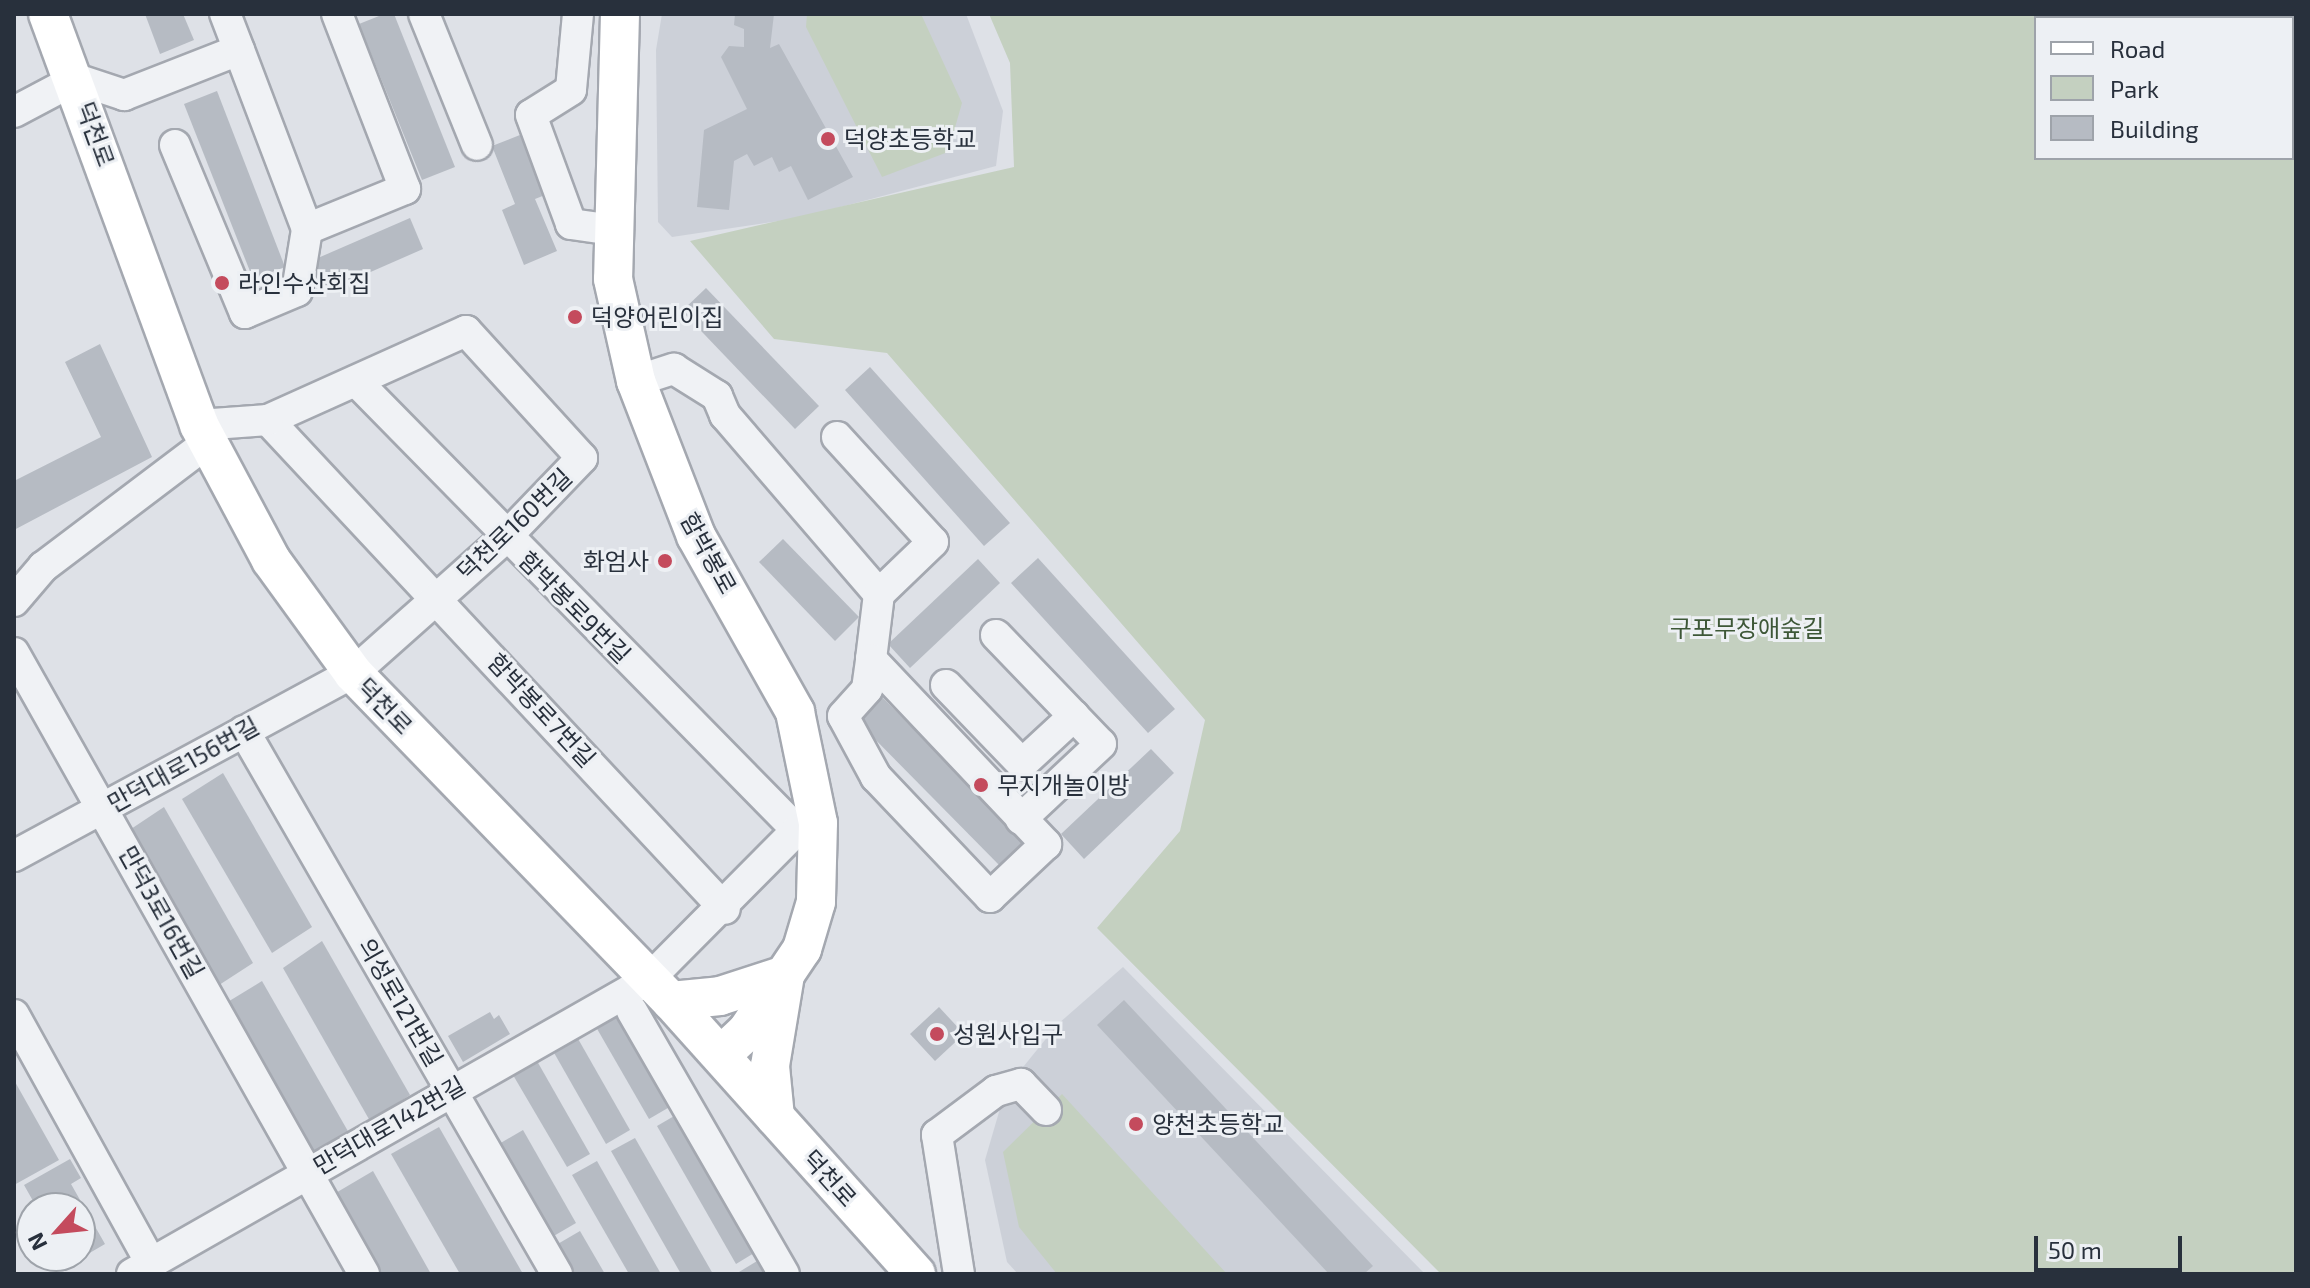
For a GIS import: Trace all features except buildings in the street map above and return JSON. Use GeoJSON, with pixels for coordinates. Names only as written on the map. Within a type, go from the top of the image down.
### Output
{"type":"FeatureCollection","features":[{"type":"Feature","properties":{"kind":"main road","name":"덕천로"},"geometry":{"type":"LineString","coordinates":[[48,14],[76,79],[203,434],[271,560],[353,673],[650,997],[721,1055],[916,1274]]}},
{"type":"Feature","properties":{"kind":"main road","name":"함박봉로"},"geometry":{"type":"LineString","coordinates":[[620,14],[613,279],[636,381],[696,536],[795,712],[816,902],[802,949],[747,1031],[721,1055]]}},
{"type":"Feature","properties":{"kind":"main road"},"geometry":{"type":"LineString","coordinates":[[650,997],[720,996],[785,975],[770,1066],[775,1117]]}},
{"type":"Feature","properties":{"kind":"street"},"geometry":{"type":"LineString","coordinates":[[175,145],[245,313],[297,291],[307,229],[225,14]]}},
{"type":"Feature","properties":{"kind":"street"},"geometry":{"type":"LineString","coordinates":[[424,14],[477,145]]}},
{"type":"Feature","properties":{"kind":"street"},"geometry":{"type":"LineString","coordinates":[[578,14],[571,90],[531,115],[571,224],[613,230]]}},
{"type":"Feature","properties":{"kind":"street"},"geometry":{"type":"LineString","coordinates":[[307,229],[405,189],[344,16]]}},
{"type":"Feature","properties":{"kind":"street"},"geometry":{"type":"LineString","coordinates":[[14,112],[76,79],[124,95],[239,50]]}},
{"type":"Feature","properties":{"kind":"street","name":"덕천로160번길"},"geometry":{"type":"LineString","coordinates":[[353,673],[505,538],[582,458],[466,331],[356,381]]}},
{"type":"Feature","properties":{"kind":"street"},"geometry":{"type":"LineString","coordinates":[[636,381],[674,369],[717,396],[725,415],[879,594]]}},
{"type":"Feature","properties":{"kind":"street"},"geometry":{"type":"LineString","coordinates":[[14,601],[43,567],[203,434],[268,420],[356,381]]}},
{"type":"Feature","properties":{"kind":"street","name":"함박봉로9번길"},"geometry":{"type":"LineString","coordinates":[[356,381],[505,538],[808,827]]}},
{"type":"Feature","properties":{"kind":"street","name":"함박봉로7번길"},"geometry":{"type":"LineString","coordinates":[[268,420],[437,596],[725,909]]}},
{"type":"Feature","properties":{"kind":"street"},"geometry":{"type":"LineString","coordinates":[[837,437],[933,542],[879,594],[867,689],[843,716],[876,777],[990,897],[1046,844],[871,659]]}},
{"type":"Feature","properties":{"kind":"street"},"geometry":{"type":"LineString","coordinates":[[996,635],[1101,744],[1021,819]]}},
{"type":"Feature","properties":{"kind":"street","name":"만덕3로16번길"},"geometry":{"type":"LineString","coordinates":[[14,653],[364,1274]]}},
{"type":"Feature","properties":{"kind":"street","name":"만덕대로156번길"},"geometry":{"type":"LineString","coordinates":[[14,856],[353,673]]}},
{"type":"Feature","properties":{"kind":"street"},"geometry":{"type":"LineString","coordinates":[[946,685],[1022,764],[1074,716]]}},
{"type":"Feature","properties":{"kind":"street","name":"의성로121번길"},"geometry":{"type":"LineString","coordinates":[[244,731],[557,1274]]}},
{"type":"Feature","properties":{"kind":"street"},"geometry":{"type":"LineString","coordinates":[[725,909],[808,827]]}},
{"type":"Feature","properties":{"kind":"street","name":"만덕대로142번길"},"geometry":{"type":"LineString","coordinates":[[142,1269],[451,1088],[650,997],[725,909]]}},
{"type":"Feature","properties":{"kind":"street"},"geometry":{"type":"LineString","coordinates":[[650,997],[784,1274]]}},
{"type":"Feature","properties":{"kind":"street"},"geometry":{"type":"LineString","coordinates":[[14,1015],[142,1269]]}},
{"type":"Feature","properties":{"kind":"street"},"geometry":{"type":"LineString","coordinates":[[959,1274],[937,1135],[996,1091],[1021,1084],[1046,1110]]}},
{"type":"Feature","properties":{"kind":"shaded area","name":"덕양초등학교"},"geometry":{"type":"Polygon","coordinates":[[[662,14],[966,14],[1003,111],[996,166],[799,218],[672,237],[658,222],[656,50],[662,14]]]}},
{"type":"Feature","properties":{"kind":"shaded area","name":"양천초등학교"},"geometry":{"type":"Polygon","coordinates":[[[1123,967],[1425,1274],[1018,1274],[1007,1262],[985,1160],[1006,1088],[1058,1024],[1123,967]]]}},
{"type":"Feature","properties":{"kind":"green space"},"geometry":{"type":"Polygon","coordinates":[[[807,14],[921,14],[962,103],[948,152],[882,177],[806,27],[807,14]]]}},
{"type":"Feature","properties":{"kind":"green space","name":"구포무장애숲길"},"geometry":{"type":"Polygon","coordinates":[[[989,14],[2296,14],[2296,1274],[1441,1274],[1097,928],[1180,831],[1205,720],[887,353],[774,339],[690,241],[1014,167],[1010,63],[989,14]]]}},
{"type":"Feature","properties":{"kind":"green space"},"geometry":{"type":"Polygon","coordinates":[[[1062,1094],[1227,1274],[1057,1274],[1019,1227],[1003,1152],[1062,1094]]]}},
{"type":"Feature","properties":{"kind":"place","name":"덕양초등학교"},"geometry":{"type":"Point","coordinates":[828,139]}},
{"type":"Feature","properties":{"kind":"place","name":"라인수산회집"},"geometry":{"type":"Point","coordinates":[222,283]}},
{"type":"Feature","properties":{"kind":"place","name":"덕양어린이집"},"geometry":{"type":"Point","coordinates":[575,317]}},
{"type":"Feature","properties":{"kind":"place","name":"화엄사"},"geometry":{"type":"Point","coordinates":[665,561]}},
{"type":"Feature","properties":{"kind":"place","name":"무지개놀이방"},"geometry":{"type":"Point","coordinates":[981,785]}},
{"type":"Feature","properties":{"kind":"place","name":"성원사입구"},"geometry":{"type":"Point","coordinates":[937,1034]}},
{"type":"Feature","properties":{"kind":"place","name":"양천초등학교"},"geometry":{"type":"Point","coordinates":[1136,1124]}}]}
